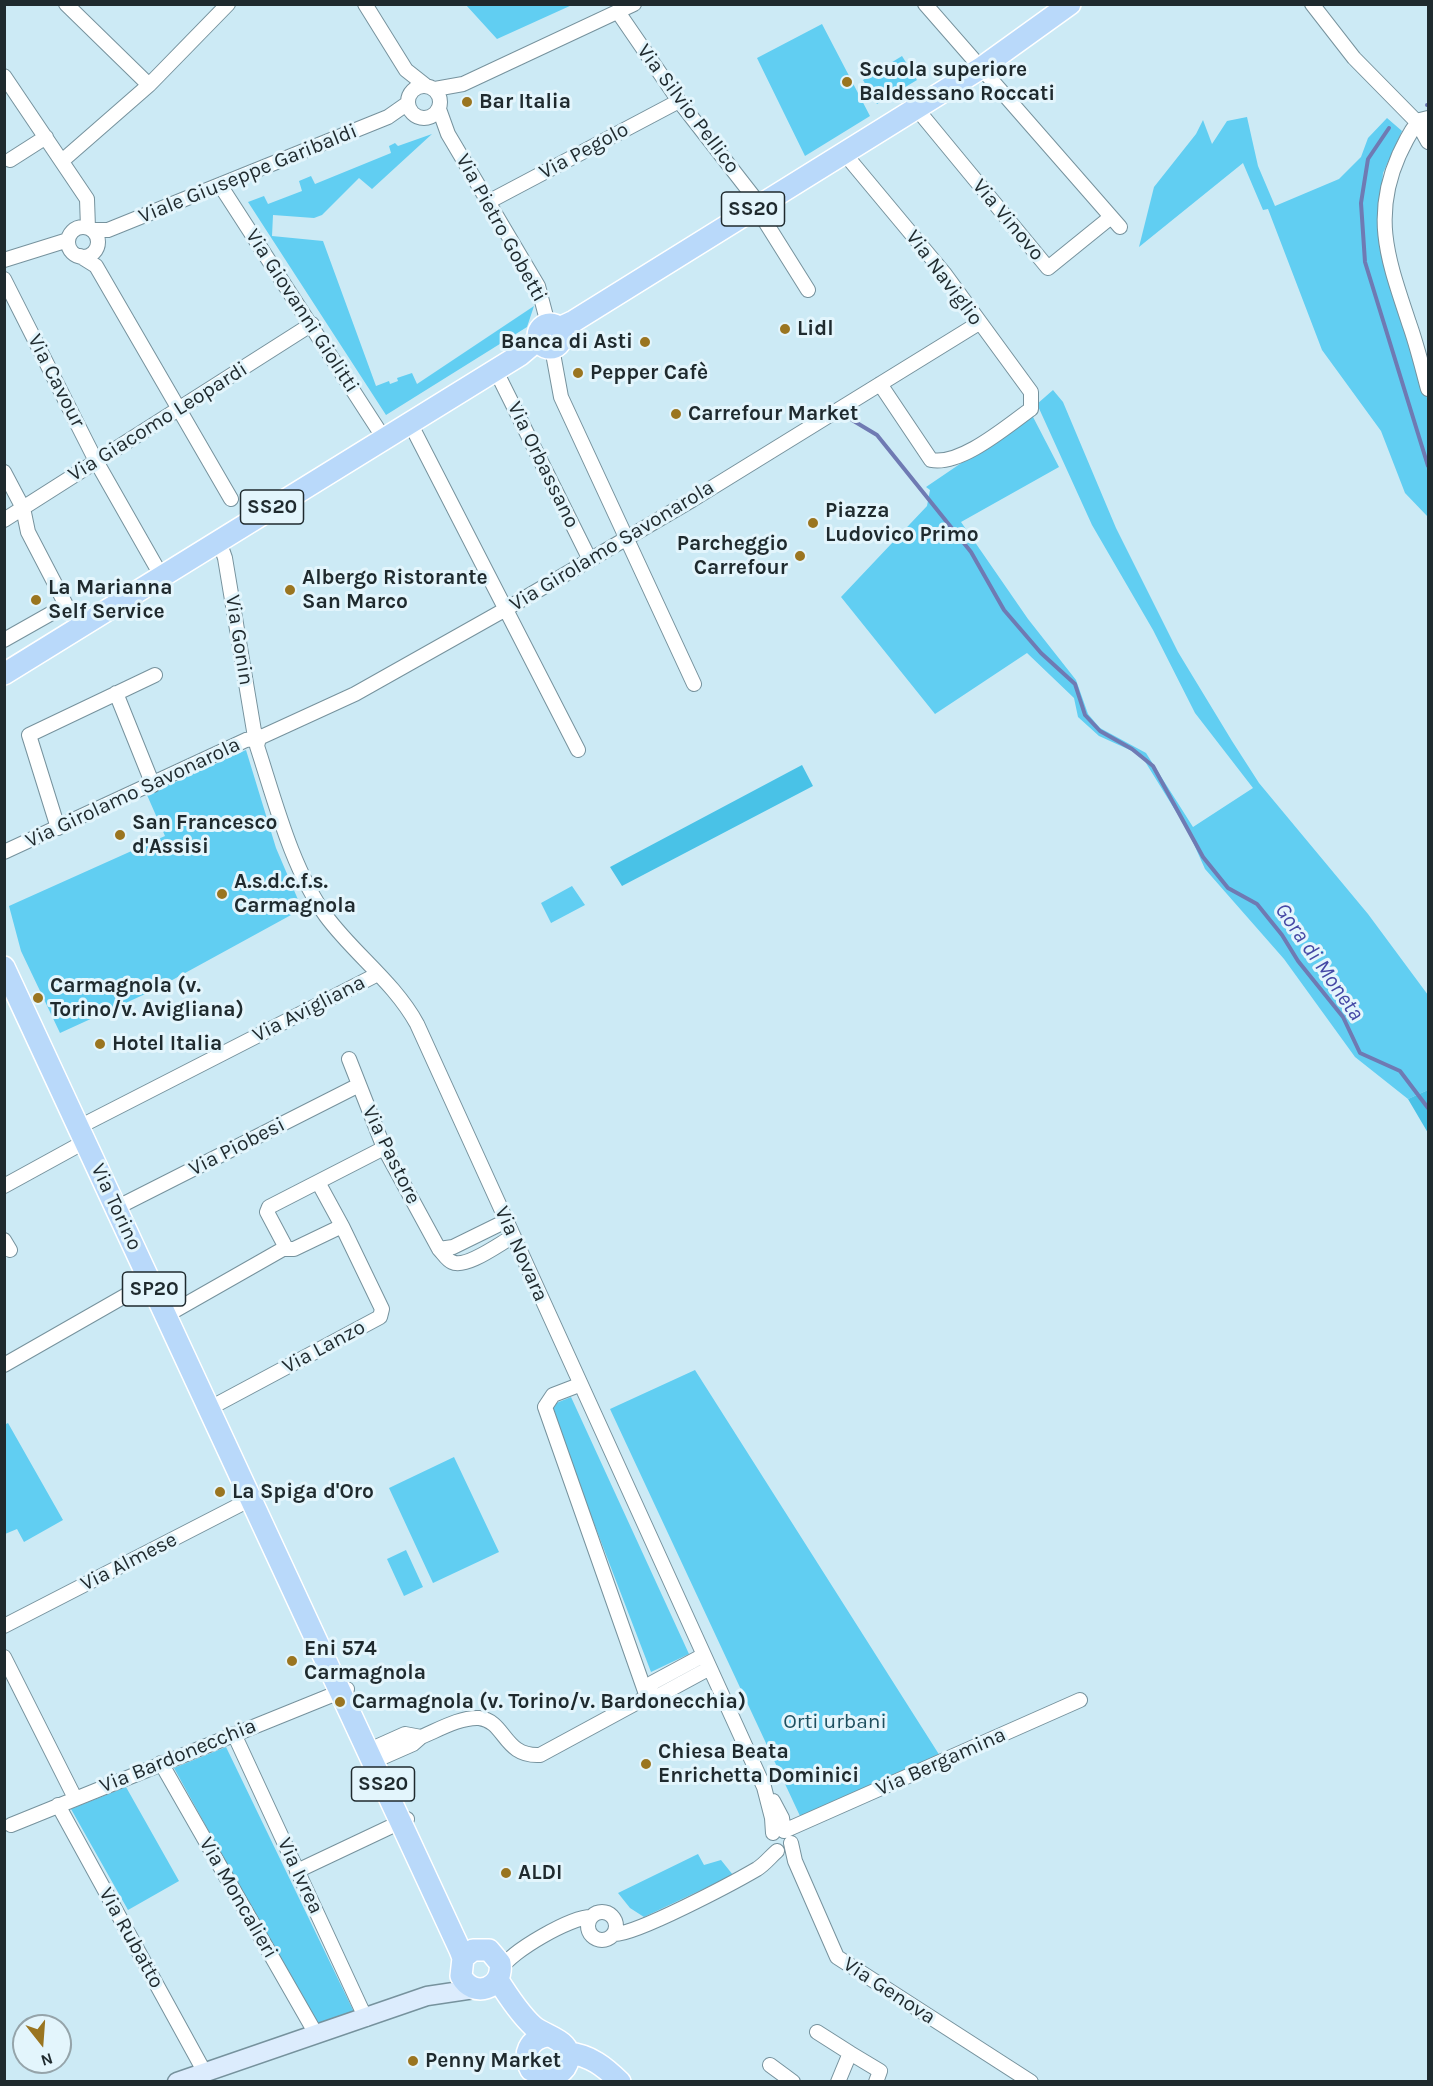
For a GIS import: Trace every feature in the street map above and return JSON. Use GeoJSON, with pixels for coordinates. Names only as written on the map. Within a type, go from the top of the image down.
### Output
{"type":"FeatureCollection","features":[{"type":"Feature","properties":{"kind":"main road","name":"SS20"},"geometry":{"type":"LineString","coordinates":[[4,674],[981,68],[1070,4]]}},
{"type":"Feature","properties":{"kind":"main road","name":"Via Torino"},"geometry":{"type":"LineString","coordinates":[[4,968],[304,1610]]}},
{"type":"Feature","properties":{"kind":"main road","name":"SS20"},"geometry":{"type":"LineString","coordinates":[[304,1610],[404,1821],[481,1970],[523,2036],[527,2051]]}},
{"type":"Feature","properties":{"kind":"main road","name":"SS20"},"geometry":{"type":"LineString","coordinates":[[481,1970],[520,2012],[547,2036]]}},
{"type":"Feature","properties":{"kind":"main road"},"geometry":{"type":"LineString","coordinates":[[552,2072],[563,2042],[547,2036],[535,2040],[527,2051],[528,2064],[552,2072],[620,2082]]}},
{"type":"Feature","properties":{"kind":"street"},"geometry":{"type":"LineString","coordinates":[[66,4],[148,85]]}},
{"type":"Feature","properties":{"kind":"street"},"geometry":{"type":"LineString","coordinates":[[62,161],[148,85],[228,4]]}},
{"type":"Feature","properties":{"kind":"street"},"geometry":{"type":"LineString","coordinates":[[365,4],[406,70],[435,96]]}},
{"type":"Feature","properties":{"kind":"street"},"geometry":{"type":"LineString","coordinates":[[426,118],[435,96],[634,4]]}},
{"type":"Feature","properties":{"kind":"street"},"geometry":{"type":"LineString","coordinates":[[925,4],[981,68]]}},
{"type":"Feature","properties":{"kind":"street"},"geometry":{"type":"LineString","coordinates":[[1312,4],[1354,58],[1423,120],[1428,142]]}},
{"type":"Feature","properties":{"kind":"street","name":"Via Silvio Pellico"},"geometry":{"type":"LineString","coordinates":[[618,12],[679,101],[758,206],[808,291]]}},
{"type":"Feature","properties":{"kind":"street","name":"Via Vinovo"},"geometry":{"type":"LineString","coordinates":[[916,108],[1048,268],[1116,222],[981,68]]}},
{"type":"Feature","properties":{"kind":"street"},"geometry":{"type":"LineString","coordinates":[[406,70],[410,103]]}},
{"type":"Feature","properties":{"kind":"street"},"geometry":{"type":"LineString","coordinates":[[4,76],[88,200],[96,266]]}},
{"type":"Feature","properties":{"kind":"street","name":"Viale Giuseppe Garibaldi"},"geometry":{"type":"LineString","coordinates":[[94,237],[388,117],[410,103],[416,88],[435,96]]}},
{"type":"Feature","properties":{"kind":"street","name":"Via Pietro Gobetti"},"geometry":{"type":"LineString","coordinates":[[435,96],[448,134],[538,286],[550,335],[561,397],[694,684]]}},
{"type":"Feature","properties":{"kind":"street","name":"Via Pegolo"},"geometry":{"type":"LineString","coordinates":[[488,202],[679,101]]}},
{"type":"Feature","properties":{"kind":"street","name":"Via Pietro Gobetti"},"geometry":{"type":"LineString","coordinates":[[410,103],[448,134]]}},
{"type":"Feature","properties":{"kind":"street"},"geometry":{"type":"LineString","coordinates":[[1423,120],[1407,137],[1388,180],[1384,215],[1387,251],[1393,277],[1428,389]]}},
{"type":"Feature","properties":{"kind":"street"},"geometry":{"type":"LineString","coordinates":[[10,160],[46,137]]}},
{"type":"Feature","properties":{"kind":"street","name":"Via Naviglio"},"geometry":{"type":"LineString","coordinates":[[844,153],[944,273],[1031,392],[1031,409],[981,444],[942,462],[931,460],[880,384]]}},
{"type":"Feature","properties":{"kind":"street","name":"Via Giovanni Giolitti"},"geometry":{"type":"LineString","coordinates":[[220,185],[383,437]]}},
{"type":"Feature","properties":{"kind":"street"},"geometry":{"type":"LineString","coordinates":[[73,249],[73,230],[94,237]]}},
{"type":"Feature","properties":{"kind":"street"},"geometry":{"type":"LineString","coordinates":[[4,260],[50,245],[91,254],[94,237]]}},
{"type":"Feature","properties":{"kind":"street"},"geometry":{"type":"LineString","coordinates":[[73,249],[96,266],[231,499]]}},
{"type":"Feature","properties":{"kind":"street","name":"Via Cavour"},"geometry":{"type":"LineString","coordinates":[[4,279],[96,460],[162,577]]}},
{"type":"Feature","properties":{"kind":"street","name":"Via Girolamo Savonarola"},"geometry":{"type":"LineString","coordinates":[[4,852],[246,740],[259,738],[355,694],[590,560],[979,323]]}},
{"type":"Feature","properties":{"kind":"street","name":"Via Giacomo Leopardi"},"geometry":{"type":"LineString","coordinates":[[4,520],[312,324]]}},
{"type":"Feature","properties":{"kind":"street","name":"Via Orbassano"},"geometry":{"type":"LineString","coordinates":[[495,369],[590,560]]}},
{"type":"Feature","properties":{"kind":"street"},"geometry":{"type":"LineString","coordinates":[[409,421],[578,750]]}},
{"type":"Feature","properties":{"kind":"street"},"geometry":{"type":"LineString","coordinates":[[4,472],[22,508],[28,532],[66,605],[4,640]]}},
{"type":"Feature","properties":{"kind":"street","name":"Via Gonin"},"geometry":{"type":"LineString","coordinates":[[219,541],[225,558],[254,731],[259,738]]}},
{"type":"Feature","properties":{"kind":"street"},"geometry":{"type":"LineString","coordinates":[[58,828],[29,735],[155,675]]}},
{"type":"Feature","properties":{"kind":"street"},"geometry":{"type":"LineString","coordinates":[[116,693],[153,785]]}},
{"type":"Feature","properties":{"kind":"street","name":"Via Novara"},"geometry":{"type":"LineString","coordinates":[[259,738],[257,746],[284,830],[307,881],[324,913],[345,941],[405,1002],[482,1161],[512,1237],[705,1663],[764,1787],[779,1810],[781,1841]]}},
{"type":"Feature","properties":{"kind":"street","name":"Via Avigliana"},"geometry":{"type":"LineString","coordinates":[[4,1186],[82,1134],[378,974]]}},
{"type":"Feature","properties":{"kind":"street","name":"Via Pastore"},"geometry":{"type":"LineString","coordinates":[[349,1059],[357,1086],[384,1148],[439,1249]]}},
{"type":"Feature","properties":{"kind":"street","name":"Via Piobesi"},"geometry":{"type":"LineString","coordinates":[[116,1208],[357,1086]]}},
{"type":"Feature","properties":{"kind":"street"},"geometry":{"type":"LineString","coordinates":[[284,1250],[284,1244],[267,1212],[269,1207],[384,1148]]}},
{"type":"Feature","properties":{"kind":"street","name":"Via Lanzo"},"geometry":{"type":"LineString","coordinates":[[210,1408],[380,1317],[382,1309],[318,1182]]}},
{"type":"Feature","properties":{"kind":"street"},"geometry":{"type":"LineString","coordinates":[[506,1221],[453,1247],[439,1249],[449,1262],[457,1264],[467,1262],[512,1237]]}},
{"type":"Feature","properties":{"kind":"street"},"geometry":{"type":"LineString","coordinates":[[166,1315],[284,1250],[294,1250],[342,1226]]}},
{"type":"Feature","properties":{"kind":"street"},"geometry":{"type":"LineString","coordinates":[[4,1365],[150,1281]]}},
{"type":"Feature","properties":{"kind":"street"},"geometry":{"type":"LineString","coordinates":[[579,1385],[553,1395],[545,1407],[647,1697]]}},
{"type":"Feature","properties":{"kind":"street","name":"Via Almese"},"geometry":{"type":"LineString","coordinates":[[4,1626],[253,1498]]}},
{"type":"Feature","properties":{"kind":"street"},"geometry":{"type":"LineString","coordinates":[[4,1657],[75,1798]]}},
{"type":"Feature","properties":{"kind":"street"},"geometry":{"type":"LineString","coordinates":[[373,1755],[413,1744],[421,1737],[467,1719],[477,1718],[490,1722],[520,1754],[540,1755],[647,1697],[652,1683],[705,1663]]}},
{"type":"Feature","properties":{"kind":"street","name":"Via Bardonecchia"},"geometry":{"type":"LineString","coordinates":[[11,1825],[343,1691]]}},
{"type":"Feature","properties":{"kind":"street","name":"Via Bergamina"},"geometry":{"type":"LineString","coordinates":[[781,1841],[802,1824],[1080,1700]]}},
{"type":"Feature","properties":{"kind":"street","name":"Via Ivrea"},"geometry":{"type":"LineString","coordinates":[[234,1734],[366,2019]]}},
{"type":"Feature","properties":{"kind":"street","name":"Via Moncalieri"},"geometry":{"type":"LineString","coordinates":[[161,1763],[316,2034]]}},
{"type":"Feature","properties":{"kind":"street","name":"Via Rubatto"},"geometry":{"type":"LineString","coordinates":[[58,1805],[204,2071]]}},
{"type":"Feature","properties":{"kind":"street"},"geometry":{"type":"LineString","coordinates":[[297,1871],[404,1821]]}},
{"type":"Feature","properties":{"kind":"street"},"geometry":{"type":"LineString","coordinates":[[589,1924],[593,1938],[603,1941],[615,1934],[625,1934],[756,1869],[781,1841]]}},
{"type":"Feature","properties":{"kind":"street","name":"Via Genova"},"geometry":{"type":"LineString","coordinates":[[781,1841],[795,1861],[837,1957],[1031,2082]]}},
{"type":"Feature","properties":{"kind":"street"},"geometry":{"type":"LineString","coordinates":[[589,1924],[604,1912],[614,1918],[656,1920]]}},
{"type":"Feature","properties":{"kind":"street"},"geometry":{"type":"LineString","coordinates":[[614,1918],[615,1934]]}},
{"type":"Feature","properties":{"kind":"street"},"geometry":{"type":"LineString","coordinates":[[177,2082],[204,2071],[366,2019],[427,1996],[506,1960],[527,1945],[575,1920],[589,1924]]}},
{"type":"Feature","properties":{"kind":"street"},"geometry":{"type":"LineString","coordinates":[[817,2032],[880,2071],[876,2082]]}},
{"type":"Feature","properties":{"kind":"street"},"geometry":{"type":"LineString","coordinates":[[838,2082],[850,2053]]}},
{"type":"Feature","properties":{"kind":"street"},"geometry":{"type":"LineString","coordinates":[[770,2065],[794,2082]]}},
{"type":"Feature","properties":{"kind":"green space"},"geometry":{"type":"Polygon","coordinates":[[[466,5],[572,5],[497,39],[466,5]]]}},
{"type":"Feature","properties":{"kind":"green space"},"geometry":{"type":"Polygon","coordinates":[[[822,24],[870,116],[805,156],[757,58],[822,24]]]}},
{"type":"Feature","properties":{"kind":"green space"},"geometry":{"type":"Polygon","coordinates":[[[902,56],[917,80],[877,104],[863,80],[902,56]]]}},
{"type":"Feature","properties":{"kind":"green space"},"geometry":{"type":"Polygon","coordinates":[[[1247,117],[1258,166],[1275,206],[1339,179],[1361,157],[1368,138],[1387,118],[1402,131],[1383,173],[1378,229],[1392,289],[1428,401],[1428,517],[1405,493],[1381,431],[1322,350],[1268,209],[1263,210],[1243,163],[1139,247],[1154,187],[1196,134],[1203,120],[1212,144],[1227,121],[1247,117]]]}},
{"type":"Feature","properties":{"kind":"green space"},"geometry":{"type":"Polygon","coordinates":[[[432,134],[372,189],[359,178],[322,215],[314,218],[273,215],[272,236],[323,241],[376,386],[389,381],[390,384],[398,381],[397,378],[412,373],[417,384],[534,306],[527,327],[386,415],[248,202],[264,196],[268,204],[302,191],[299,181],[311,176],[315,184],[391,153],[389,146],[395,143],[398,146],[432,134]]]}},
{"type":"Feature","properties":{"kind":"green space"},"geometry":{"type":"Polygon","coordinates":[[[1053,390],[1063,402],[1116,528],[1178,652],[1232,741],[1259,783],[1368,914],[1428,995],[1428,1090],[1408,1099],[1355,1057],[1284,959],[1205,869],[1188,831],[1141,755],[1099,736],[1078,717],[1074,698],[1027,653],[935,714],[841,597],[927,506],[930,490],[926,487],[1032,415],[1059,467],[961,522],[1028,619],[1076,680],[1088,714],[1100,728],[1146,753],[1193,827],[1253,788],[1195,713],[1153,630],[1092,525],[1037,404],[1053,390]]]}},
{"type":"Feature","properties":{"kind":"green space","name":"A.s.d.c.f.s. Carmagnola"},"geometry":{"type":"Polygon","coordinates":[[[246,750],[276,848],[302,909],[154,990],[60,1033],[21,951],[9,906],[165,836],[147,795],[246,750]]]}},
{"type":"Feature","properties":{"kind":"green space"},"geometry":{"type":"Polygon","coordinates":[[[572,886],[585,905],[551,923],[541,903],[572,886]]]}},
{"type":"Feature","properties":{"kind":"green space","name":"Orti urbani"},"geometry":{"type":"Polygon","coordinates":[[[695,1370],[940,1756],[800,1816],[610,1409],[695,1370]]]}},
{"type":"Feature","properties":{"kind":"green space"},"geometry":{"type":"Polygon","coordinates":[[[571,1397],[689,1654],[651,1672],[549,1406],[571,1397]]]}},
{"type":"Feature","properties":{"kind":"green space"},"geometry":{"type":"Polygon","coordinates":[[[8,1423],[63,1520],[24,1542],[17,1529],[5,1534],[4,1425],[8,1423]]]}},
{"type":"Feature","properties":{"kind":"green space"},"geometry":{"type":"Polygon","coordinates":[[[454,1457],[499,1552],[433,1583],[389,1488],[454,1457]]]}},
{"type":"Feature","properties":{"kind":"green space"},"geometry":{"type":"Polygon","coordinates":[[[406,1550],[423,1587],[404,1596],[387,1559],[406,1550]]]}},
{"type":"Feature","properties":{"kind":"green space"},"geometry":{"type":"Polygon","coordinates":[[[226,1747],[354,2012],[316,2026],[174,1768],[226,1747]]]}},
{"type":"Feature","properties":{"kind":"green space"},"geometry":{"type":"Polygon","coordinates":[[[126,1787],[179,1881],[128,1910],[71,1809],[126,1787]]]}},
{"type":"Feature","properties":{"kind":"green space"},"geometry":{"type":"Polygon","coordinates":[[[698,1854],[704,1865],[721,1860],[733,1875],[644,1917],[630,1908],[618,1893],[698,1854]]]}},
{"type":"Feature","properties":{"kind":"shaded area"},"geometry":{"type":"Polygon","coordinates":[[[802,765],[813,786],[622,886],[610,867],[802,765]]]}},
{"type":"Feature","properties":{"kind":"shaded area"},"geometry":{"type":"Polygon","coordinates":[[[1428,1090],[1428,1133],[1408,1099],[1428,1090]]]}},
{"type":"Feature","properties":{"kind":"waterway"},"geometry":{"type":"LineString","coordinates":[[1389,128],[1368,159],[1361,203],[1365,262],[1428,466]]}},
{"type":"Feature","properties":{"kind":"waterway","name":"Gora di Moneta"},"geometry":{"type":"LineString","coordinates":[[852,420],[877,435],[971,552],[1004,610],[1041,653],[1075,684],[1085,715],[1100,731],[1132,749],[1153,766],[1203,857],[1228,888],[1257,904],[1282,935],[1298,961],[1343,1017],[1360,1053],[1400,1071],[1428,1108]]}},
{"type":"Feature","properties":{"kind":"place","name":"Scuola superiore Baldessano Roccati"},"geometry":{"type":"Point","coordinates":[847,82]}},
{"type":"Feature","properties":{"kind":"place","name":"Bar Italia"},"geometry":{"type":"Point","coordinates":[467,102]}},
{"type":"Feature","properties":{"kind":"place","name":"Lidl"},"geometry":{"type":"Point","coordinates":[785,329]}},
{"type":"Feature","properties":{"kind":"place","name":"Banca di Asti"},"geometry":{"type":"Point","coordinates":[645,342]}},
{"type":"Feature","properties":{"kind":"place","name":"Pepper Cafè"},"geometry":{"type":"Point","coordinates":[578,373]}},
{"type":"Feature","properties":{"kind":"place","name":"Carrefour Market"},"geometry":{"type":"Point","coordinates":[676,414]}},
{"type":"Feature","properties":{"kind":"place","name":"Piazza Ludovico Primo"},"geometry":{"type":"Point","coordinates":[813,523]}},
{"type":"Feature","properties":{"kind":"place","name":"Parcheggio Carrefour"},"geometry":{"type":"Point","coordinates":[800,556]}},
{"type":"Feature","properties":{"kind":"place","name":"Albergo Ristorante San Marco"},"geometry":{"type":"Point","coordinates":[290,590]}},
{"type":"Feature","properties":{"kind":"place","name":"La Marianna Self Service"},"geometry":{"type":"Point","coordinates":[36,600]}},
{"type":"Feature","properties":{"kind":"place","name":"San Francesco d'Assisi"},"geometry":{"type":"Point","coordinates":[120,835]}},
{"type":"Feature","properties":{"kind":"place","name":"A.s.d.c.f.s. Carmagnola"},"geometry":{"type":"Point","coordinates":[222,894]}},
{"type":"Feature","properties":{"kind":"place","name":"Carmagnola (v. Torino/v. Avigliana)"},"geometry":{"type":"Point","coordinates":[38,998]}},
{"type":"Feature","properties":{"kind":"place","name":"Hotel Italia"},"geometry":{"type":"Point","coordinates":[100,1044]}},
{"type":"Feature","properties":{"kind":"place","name":"La Spiga d'Oro"},"geometry":{"type":"Point","coordinates":[220,1492]}},
{"type":"Feature","properties":{"kind":"place","name":"Eni 574 Carmagnola"},"geometry":{"type":"Point","coordinates":[292,1661]}},
{"type":"Feature","properties":{"kind":"place","name":"Carmagnola (v. Torino/v. Bardonecchia)"},"geometry":{"type":"Point","coordinates":[340,1702]}},
{"type":"Feature","properties":{"kind":"place","name":"Chiesa Beata Enrichetta Dominici"},"geometry":{"type":"Point","coordinates":[646,1764]}},
{"type":"Feature","properties":{"kind":"place","name":"ALDI"},"geometry":{"type":"Point","coordinates":[506,1873]}},
{"type":"Feature","properties":{"kind":"place","name":"Penny Market"},"geometry":{"type":"Point","coordinates":[413,2061]}}]}
